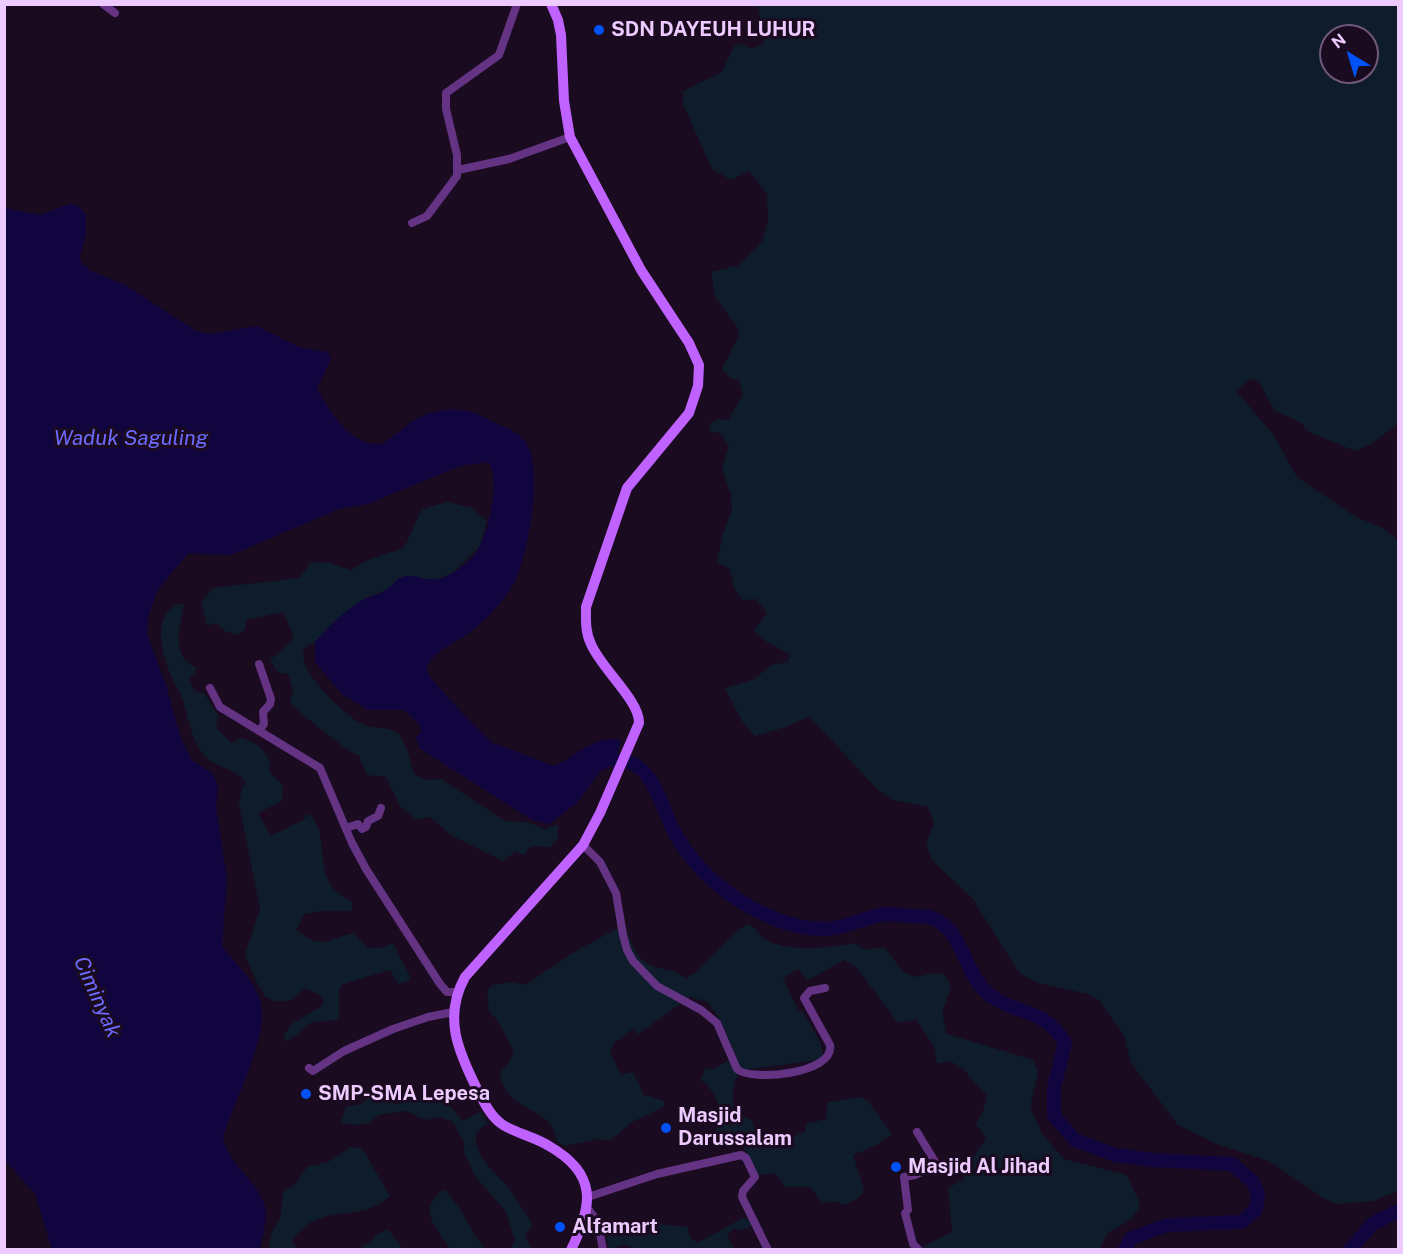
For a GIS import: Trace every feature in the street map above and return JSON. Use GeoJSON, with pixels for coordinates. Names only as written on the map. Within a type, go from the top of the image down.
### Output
{"type":"FeatureCollection","features":[{"type":"Feature","properties":{"kind":"main road"},"geometry":{"type":"LineString","coordinates":[[551,4],[558,20],[564,101],[570,137],[641,270],[689,343],[699,366],[698,386],[689,413],[627,488],[586,607],[586,623],[590,642],[640,715],[634,735],[583,845],[472,969],[456,992],[453,1012],[456,1043],[489,1111],[504,1125],[548,1145],[571,1161],[582,1178],[588,1197],[588,1209],[571,1250]]}},
{"type":"Feature","properties":{"kind":"street"},"geometry":{"type":"LineString","coordinates":[[104,4],[115,13]]}},
{"type":"Feature","properties":{"kind":"street"},"geometry":{"type":"LineString","coordinates":[[412,223],[427,216],[453,182],[458,170],[446,110],[446,93],[499,55],[517,4]]}},
{"type":"Feature","properties":{"kind":"street"},"geometry":{"type":"LineString","coordinates":[[458,170],[509,159],[570,137]]}},
{"type":"Feature","properties":{"kind":"street"},"geometry":{"type":"LineString","coordinates":[[258,730],[264,724],[263,712],[271,699],[259,664]]}},
{"type":"Feature","properties":{"kind":"street"},"geometry":{"type":"LineString","coordinates":[[210,688],[220,707],[320,768],[366,868],[440,984],[447,992],[456,992]]}},
{"type":"Feature","properties":{"kind":"street"},"geometry":{"type":"LineString","coordinates":[[346,828],[358,824],[362,829],[366,827],[368,821],[378,816],[381,808]]}},
{"type":"Feature","properties":{"kind":"street"},"geometry":{"type":"LineString","coordinates":[[583,845],[600,862],[616,893],[623,935],[633,961],[657,986],[701,1010],[717,1023],[737,1069],[742,1074],[750,1076],[800,1070],[825,1061],[831,1053],[830,1045],[804,998],[812,990],[825,988]]}},
{"type":"Feature","properties":{"kind":"street"},"geometry":{"type":"LineString","coordinates":[[309,1068],[312,1071],[344,1051],[401,1026],[453,1012]]}},
{"type":"Feature","properties":{"kind":"street"},"geometry":{"type":"LineString","coordinates":[[917,1132],[937,1165],[915,1175],[904,1177],[908,1210],[905,1213],[913,1244],[919,1250]]}},
{"type":"Feature","properties":{"kind":"street"},"geometry":{"type":"LineString","coordinates":[[588,1197],[657,1174],[741,1155],[746,1158],[755,1177],[743,1191],[742,1197],[768,1250]]}},
{"type":"Feature","properties":{"kind":"street"},"geometry":{"type":"LineString","coordinates":[[588,1209],[598,1222],[603,1250]]}},
{"type":"Feature","properties":{"kind":"shaded area"},"geometry":{"type":"Polygon","coordinates":[[[758,5],[1398,5],[1398,424],[1368,446],[1355,451],[1309,432],[1300,422],[1275,411],[1258,380],[1251,379],[1236,391],[1273,434],[1297,477],[1356,517],[1383,528],[1398,540],[1398,1191],[1373,1201],[1337,1204],[1323,1198],[1269,1161],[1217,1144],[1178,1125],[1131,1063],[1124,1035],[1099,1000],[1087,994],[1038,983],[1019,973],[973,899],[932,860],[926,843],[934,823],[928,807],[893,800],[877,789],[809,716],[789,726],[755,736],[742,721],[725,688],[753,680],[771,665],[788,662],[790,654],[767,642],[754,630],[767,613],[756,599],[743,600],[734,588],[730,569],[717,562],[723,533],[732,510],[731,495],[722,468],[729,447],[722,434],[710,431],[710,423],[718,419],[728,420],[743,395],[739,380],[731,379],[722,369],[739,335],[736,325],[715,297],[711,272],[739,265],[762,241],[768,221],[767,194],[749,171],[731,180],[712,169],[683,104],[683,91],[722,72],[733,48],[738,43],[752,49],[764,43],[758,5]]]}},
{"type":"Feature","properties":{"kind":"shaded area"},"geometry":{"type":"Polygon","coordinates":[[[448,502],[472,508],[487,521],[480,546],[453,573],[435,580],[400,578],[387,589],[361,601],[305,649],[304,662],[324,692],[353,718],[364,725],[392,730],[399,735],[405,745],[414,774],[426,780],[441,779],[505,821],[527,822],[545,829],[558,824],[558,839],[550,847],[531,846],[524,855],[516,851],[503,861],[452,836],[430,817],[416,820],[400,806],[386,777],[367,775],[359,756],[323,731],[290,702],[293,690],[288,674],[278,673],[270,660],[292,641],[293,634],[283,612],[246,620],[245,630],[236,635],[225,631],[216,623],[207,626],[201,602],[213,588],[299,578],[311,562],[330,563],[351,570],[370,559],[401,549],[406,544],[422,509],[448,502]]]}},
{"type":"Feature","properties":{"kind":"shaded area"},"geometry":{"type":"Polygon","coordinates":[[[176,604],[184,604],[179,640],[183,656],[196,667],[195,673],[189,677],[194,691],[204,693],[218,715],[216,728],[232,743],[240,738],[252,742],[266,754],[270,765],[269,771],[283,786],[282,801],[258,813],[271,836],[303,820],[309,813],[320,835],[325,872],[330,883],[339,893],[353,902],[352,911],[322,911],[305,914],[296,930],[319,942],[354,933],[368,948],[382,948],[393,943],[410,976],[409,981],[398,984],[390,970],[343,984],[339,989],[339,1020],[312,1022],[287,1042],[283,1036],[293,1023],[322,1006],[323,999],[306,988],[289,1001],[275,1001],[266,997],[245,955],[260,909],[239,804],[242,788],[246,783],[238,774],[215,764],[205,756],[193,736],[182,698],[166,661],[161,639],[164,619],[168,610],[176,604]]]}},
{"type":"Feature","properties":{"kind":"shaded area"},"geometry":{"type":"Polygon","coordinates":[[[625,924],[640,958],[650,965],[686,978],[703,966],[732,935],[749,924],[767,940],[779,945],[811,948],[853,943],[864,949],[885,948],[904,973],[917,977],[933,973],[944,974],[951,986],[942,1013],[947,1034],[1034,1060],[1038,1073],[1030,1107],[1042,1134],[1064,1159],[1127,1175],[1140,1204],[1137,1211],[1129,1221],[1107,1235],[1100,1249],[918,1249],[952,1232],[948,1188],[963,1180],[968,1166],[986,1138],[976,1124],[983,1111],[987,1095],[956,1064],[937,1063],[934,1047],[916,1019],[898,1023],[857,968],[844,960],[808,980],[798,969],[783,978],[798,1010],[804,1013],[820,1042],[823,1055],[818,1060],[743,1070],[734,1084],[733,1101],[734,1113],[752,1120],[755,1131],[770,1137],[775,1133],[793,1137],[806,1131],[805,1124],[826,1119],[828,1102],[862,1097],[869,1102],[892,1134],[877,1145],[853,1155],[864,1190],[860,1197],[844,1205],[835,1201],[823,1203],[810,1187],[785,1187],[775,1173],[758,1175],[743,1147],[725,1141],[715,1129],[719,1108],[715,1096],[701,1080],[705,1068],[713,1069],[736,1056],[720,1020],[708,1002],[690,997],[638,1034],[633,1029],[614,1043],[610,1053],[621,1075],[633,1072],[644,1095],[664,1101],[664,1107],[632,1122],[611,1140],[597,1139],[565,1146],[557,1141],[554,1129],[547,1121],[510,1095],[503,1085],[500,1072],[510,1061],[514,1051],[497,1020],[489,1011],[487,991],[492,985],[512,982],[525,985],[571,954],[625,924]]]}},
{"type":"Feature","properties":{"kind":"shaded area"},"geometry":{"type":"Polygon","coordinates":[[[377,1093],[395,1104],[416,1101],[416,1098],[439,1093],[463,1121],[481,1111],[488,1123],[476,1132],[477,1148],[485,1162],[510,1190],[533,1225],[525,1235],[531,1249],[510,1249],[515,1241],[506,1212],[475,1176],[465,1155],[463,1140],[453,1122],[440,1117],[426,1120],[406,1111],[379,1115],[369,1123],[356,1125],[341,1123],[346,1107],[360,1104],[369,1094],[377,1093]]]}},
{"type":"Feature","properties":{"kind":"shaded area"},"geometry":{"type":"Polygon","coordinates":[[[351,1147],[362,1148],[390,1196],[366,1210],[327,1216],[314,1221],[303,1228],[292,1241],[298,1249],[268,1249],[272,1232],[280,1220],[283,1193],[295,1184],[307,1167],[328,1162],[351,1147]]]}},
{"type":"Feature","properties":{"kind":"shaded area"},"geometry":{"type":"Polygon","coordinates":[[[443,1189],[450,1195],[486,1249],[450,1249],[434,1225],[430,1212],[435,1197],[443,1189]]]}},
{"type":"Feature","properties":{"kind":"shaded area"},"geometry":{"type":"Polygon","coordinates":[[[745,1217],[752,1222],[752,1226],[739,1231],[734,1228],[727,1235],[734,1249],[635,1249],[626,1244],[609,1249],[606,1239],[608,1236],[640,1231],[661,1224],[687,1227],[690,1237],[697,1243],[745,1217]]]}},
{"type":"Feature","properties":{"kind":"shaded area"},"geometry":{"type":"Polygon","coordinates":[[[388,1229],[403,1249],[359,1249],[375,1238],[375,1235],[388,1229]]]}},
{"type":"Feature","properties":{"kind":"water","name":"Waduk Saguling"},"geometry":{"type":"Polygon","coordinates":[[[70,204],[77,205],[86,214],[86,234],[80,256],[81,262],[91,271],[125,285],[196,331],[210,334],[257,326],[301,348],[327,352],[331,358],[317,389],[335,417],[360,440],[381,444],[421,416],[451,410],[480,415],[520,436],[530,452],[534,486],[527,544],[518,574],[504,599],[490,614],[469,633],[445,648],[430,661],[427,667],[428,674],[489,740],[523,767],[554,766],[594,743],[612,739],[621,741],[614,765],[600,771],[577,803],[549,824],[532,820],[419,748],[416,737],[421,732],[420,725],[404,710],[368,710],[342,694],[315,662],[315,642],[357,604],[385,591],[402,577],[443,578],[459,569],[475,554],[490,516],[494,490],[492,469],[488,462],[460,466],[368,504],[339,509],[231,555],[188,553],[157,591],[149,614],[147,634],[166,685],[181,739],[192,760],[213,774],[218,787],[216,807],[227,878],[222,946],[255,987],[262,1009],[257,1046],[223,1139],[232,1158],[258,1191],[265,1207],[265,1223],[260,1249],[52,1249],[35,1194],[5,1160],[5,208],[40,215],[70,204]]]}},
{"type":"Feature","properties":{"kind":"waterway"},"geometry":{"type":"LineString","coordinates":[[495,751],[550,772]]}},
{"type":"Feature","properties":{"kind":"waterway"},"geometry":{"type":"LineString","coordinates":[[610,759],[631,763],[641,769],[654,786],[677,837],[700,868],[719,886],[760,912],[787,923],[816,929],[833,928],[887,914],[931,917],[944,925],[952,933],[982,988],[1002,1003],[1049,1023],[1065,1043],[1054,1088],[1054,1116],[1075,1140],[1115,1155],[1153,1160],[1232,1164],[1253,1182],[1258,1194],[1256,1209],[1242,1222],[1168,1225],[1131,1238],[1125,1250]]}},
{"type":"Feature","properties":{"kind":"waterway"},"geometry":{"type":"LineString","coordinates":[[1350,1250],[1372,1224],[1398,1211]]}},
{"type":"Feature","properties":{"kind":"place","name":"SDN DAYEUH LUHUR"},"geometry":{"type":"Point","coordinates":[599,30]}},
{"type":"Feature","properties":{"kind":"place","name":"SMP-SMA Lepesa"},"geometry":{"type":"Point","coordinates":[306,1094]}},
{"type":"Feature","properties":{"kind":"place","name":"Masjid Darussalam"},"geometry":{"type":"Point","coordinates":[666,1128]}},
{"type":"Feature","properties":{"kind":"place","name":"Masjid Al Jihad"},"geometry":{"type":"Point","coordinates":[896,1167]}},
{"type":"Feature","properties":{"kind":"place","name":"Alfamart"},"geometry":{"type":"Point","coordinates":[560,1227]}},
{"type":"Feature","properties":{"kind":"water label","name":"Ciminyak"},"geometry":{"type":"Point","coordinates":[97,997]}}]}
